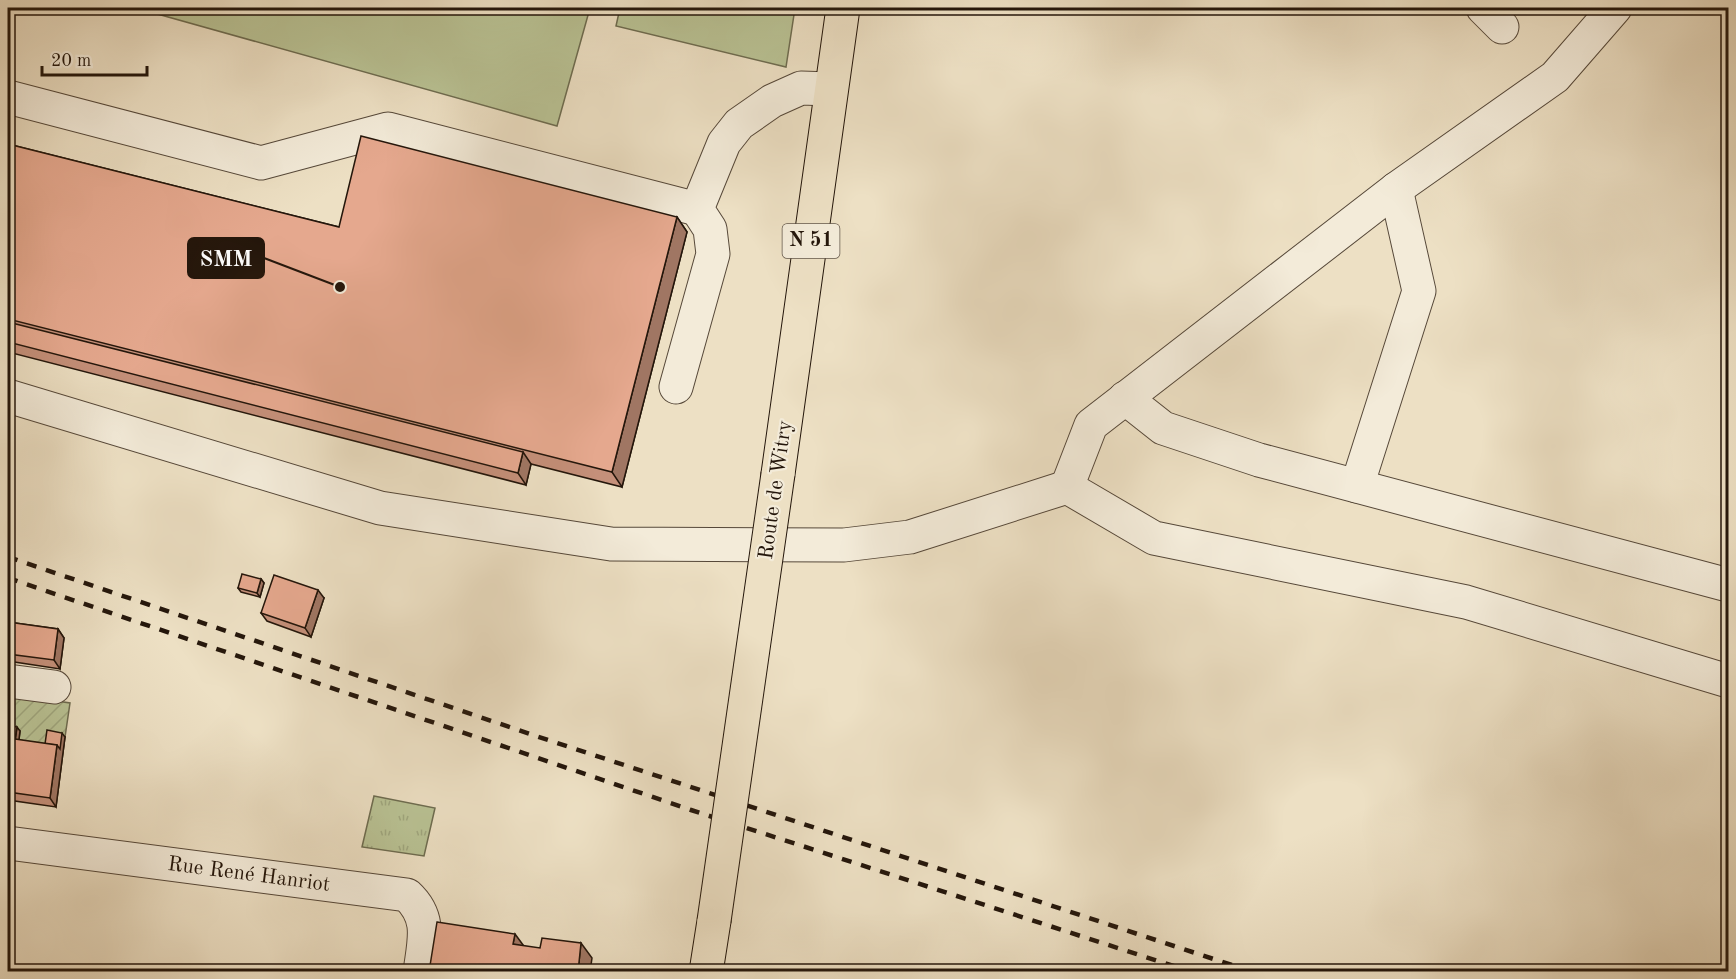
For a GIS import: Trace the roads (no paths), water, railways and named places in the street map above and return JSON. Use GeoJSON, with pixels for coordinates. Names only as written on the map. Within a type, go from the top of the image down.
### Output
{"type":"FeatureCollection","features":[{"type":"Feature","properties":{"kind":"main road","name":"Route de Witry"},"geometry":{"type":"LineString","coordinates":[[706,972],[843,8]]}},
{"type":"Feature","properties":{"kind":"street"},"geometry":{"type":"LineString","coordinates":[[1067,487],[1091,424],[1396,189],[1555,77],[1615,8]]}},
{"type":"Feature","properties":{"kind":"street"},"geometry":{"type":"LineString","coordinates":[[697,209],[724,143],[739,124],[772,101],[801,88],[831,89]]}},
{"type":"Feature","properties":{"kind":"street"},"geometry":{"type":"LineString","coordinates":[[8,97],[261,163],[388,129],[697,209],[710,229],[713,254],[676,387]]}},
{"type":"Feature","properties":{"kind":"street"},"geometry":{"type":"LineString","coordinates":[[1357,486],[1419,291],[1396,189]]}},
{"type":"Feature","properties":{"kind":"street"},"geometry":{"type":"LineString","coordinates":[[8,396],[380,508],[611,544],[844,545],[910,537],[1067,487],[1154,538],[1466,602],[1728,681]]}},
{"type":"Feature","properties":{"kind":"street"},"geometry":{"type":"LineString","coordinates":[[1125,398],[1163,428],[1259,460],[1728,585]]}},
{"type":"Feature","properties":{"kind":"street"},"geometry":{"type":"LineString","coordinates":[[8,681],[54,687]]}},
{"type":"Feature","properties":{"kind":"street","name":"Rue René Hanriot"},"geometry":{"type":"LineString","coordinates":[[14,850],[407,895],[419,906],[425,930],[420,972]]}},
{"type":"Feature","properties":{"kind":"railway"},"geometry":{"type":"LineString","coordinates":[[8,557],[533,735],[1253,972]]}},
{"type":"Feature","properties":{"kind":"railway"},"geometry":{"type":"LineString","coordinates":[[8,578],[691,810],[1192,972]]}},
{"type":"Feature","properties":{"kind":"place","name":"SMM"},"geometry":{"type":"Point","coordinates":[340,287]}}]}
